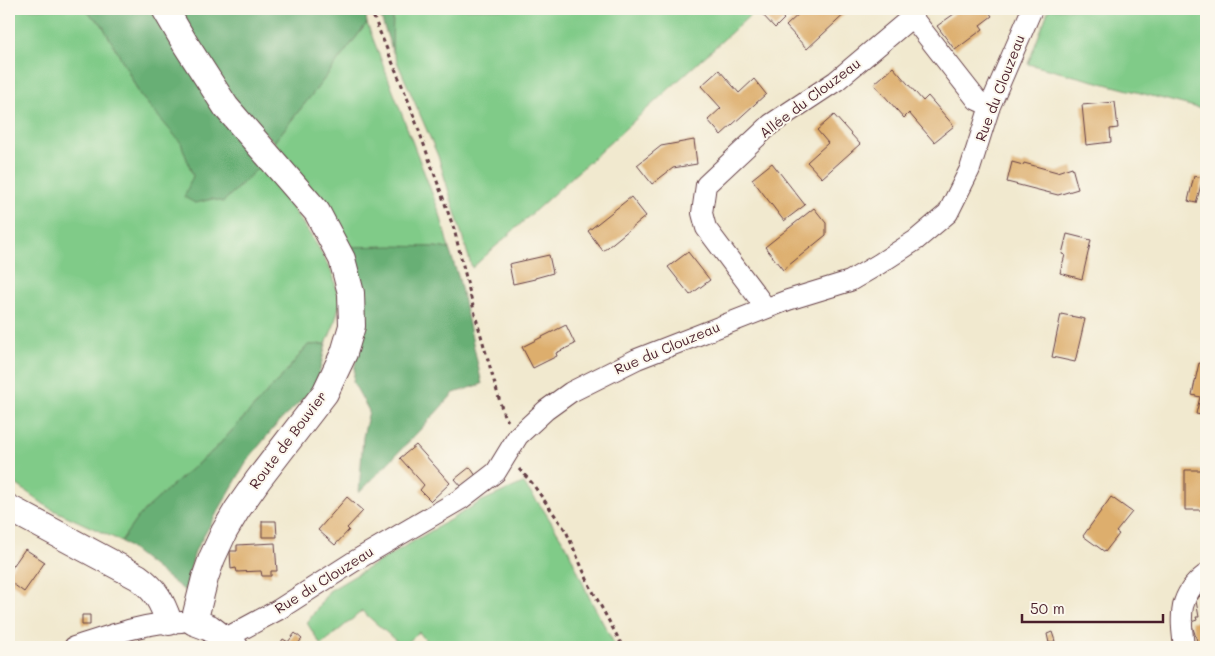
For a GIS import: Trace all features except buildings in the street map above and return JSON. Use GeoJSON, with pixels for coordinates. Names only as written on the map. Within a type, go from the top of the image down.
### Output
{"type":"FeatureCollection","features":[{"type":"Feature","properties":{"kind":"street","name":"Route de Bouvier"},"geometry":{"type":"LineString","coordinates":[[165,9],[186,46],[226,107],[317,212],[342,259],[351,293],[352,326],[344,353],[325,393],[237,510],[224,532],[210,565],[181,622]]}},
{"type":"Feature","properties":{"kind":"street","name":"Rue du Clouzeau"},"geometry":{"type":"LineString","coordinates":[[230,643],[278,610],[370,552],[461,499],[496,472],[518,436],[546,410],[572,392],[637,359],[766,308],[850,281],[916,240],[948,212],[970,169],[990,106],[1032,9]]}},
{"type":"Feature","properties":{"kind":"street","name":"Allée du Clouzeau"},"geometry":{"type":"LineString","coordinates":[[766,308],[706,228],[702,213],[706,185],[771,124],[836,81],[910,13],[977,100],[990,106]]}},
{"type":"Feature","properties":{"kind":"street"},"geometry":{"type":"LineString","coordinates":[[9,508],[138,577],[150,586],[181,622]]}},
{"type":"Feature","properties":{"kind":"street"},"geometry":{"type":"LineString","coordinates":[[1184,647],[1182,609],[1187,596],[1197,581],[1206,574]]}},
{"type":"Feature","properties":{"kind":"street"},"geometry":{"type":"LineString","coordinates":[[74,647],[138,628],[181,622],[210,628],[230,643]]}},
{"type":"Feature","properties":{"kind":"path"},"geometry":{"type":"LineString","coordinates":[[371,9],[435,173],[454,229],[476,318],[504,416],[518,436]]}},
{"type":"Feature","properties":{"kind":"path"},"geometry":{"type":"LineString","coordinates":[[506,455],[532,483],[566,531],[590,586],[623,647]]}},
{"type":"Feature","properties":{"kind":"green space"},"geometry":{"type":"Polygon","coordinates":[[[9,9],[86,9],[89,14],[101,23],[140,95],[181,142],[193,176],[195,203],[212,199],[223,202],[260,166],[285,197],[319,248],[333,275],[340,303],[326,344],[308,345],[285,373],[215,449],[138,517],[121,541],[49,508],[9,479],[9,9]]]}},
{"type":"Feature","properties":{"kind":"green space"},"geometry":{"type":"Polygon","coordinates":[[[86,9],[153,9],[260,166],[223,202],[212,199],[195,203],[184,197],[193,176],[181,143],[140,95],[101,23],[89,14],[86,9]]]}},
{"type":"Feature","properties":{"kind":"green space"},"geometry":{"type":"Polygon","coordinates":[[[175,9],[365,9],[367,23],[274,142],[234,103],[175,9]]]}},
{"type":"Feature","properties":{"kind":"green space"},"geometry":{"type":"Polygon","coordinates":[[[378,9],[393,9],[392,50],[379,12],[378,9]]]}},
{"type":"Feature","properties":{"kind":"green space"},"geometry":{"type":"Polygon","coordinates":[[[393,9],[757,9],[472,268],[438,156],[392,50],[393,9]]]}},
{"type":"Feature","properties":{"kind":"green space"},"geometry":{"type":"Polygon","coordinates":[[[1049,9],[1206,9],[1206,110],[1028,64],[1049,9]]]}},
{"type":"Feature","properties":{"kind":"green space"},"geometry":{"type":"Polygon","coordinates":[[[367,23],[440,214],[449,249],[435,247],[345,247],[330,212],[274,142],[367,23]]]}},
{"type":"Feature","properties":{"kind":"green space"},"geometry":{"type":"Polygon","coordinates":[[[390,246],[449,249],[459,279],[482,384],[454,393],[359,493],[363,437],[369,411],[353,382],[361,316],[345,247],[390,246]]]}},
{"type":"Feature","properties":{"kind":"green space"},"geometry":{"type":"Polygon","coordinates":[[[326,344],[316,386],[277,424],[249,458],[195,551],[185,591],[121,541],[138,517],[215,449],[285,373],[308,345],[326,344]]]}},
{"type":"Feature","properties":{"kind":"green space"},"geometry":{"type":"Polygon","coordinates":[[[523,483],[543,509],[568,549],[589,597],[616,647],[431,647],[419,632],[403,647],[362,611],[321,645],[307,623],[329,591],[482,501],[523,483]]]}}]}
